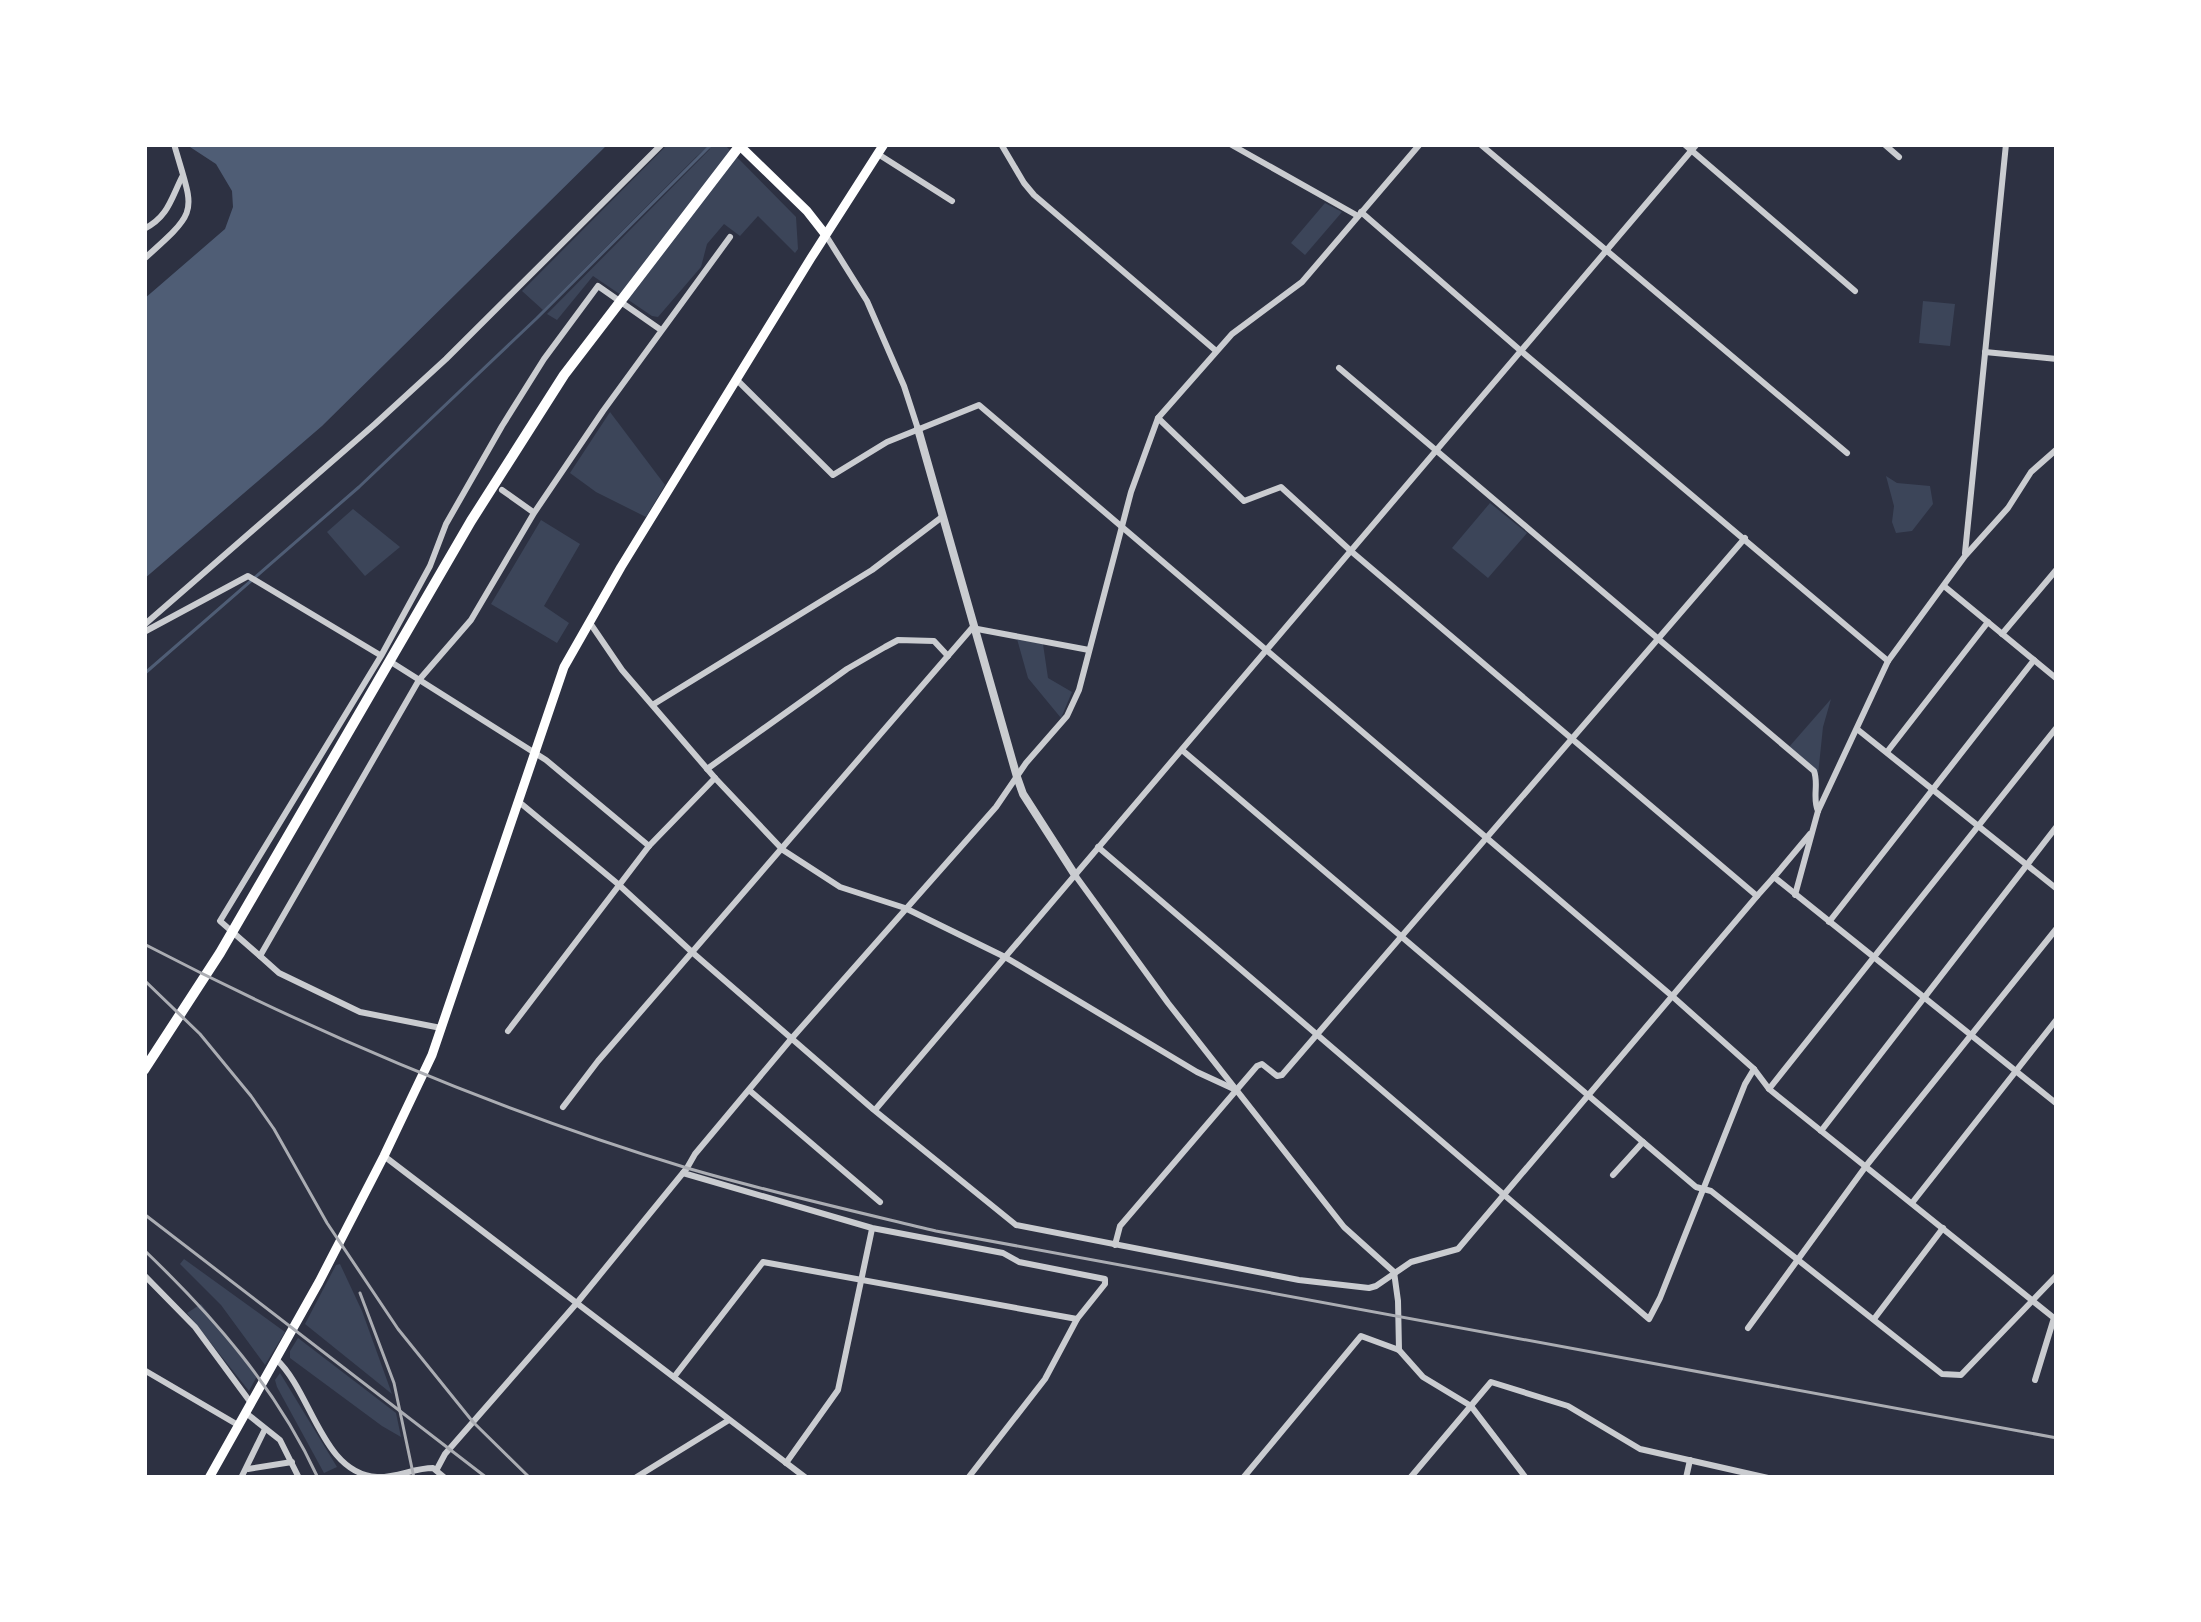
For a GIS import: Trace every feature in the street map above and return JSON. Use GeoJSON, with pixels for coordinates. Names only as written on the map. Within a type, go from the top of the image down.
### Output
{"type":"FeatureCollection","features":[{"type":"Feature","properties":{"kind":"highway"},"geometry":{"type":"LineString","coordinates":[[144,1070],[220,953],[471,521],[553,393],[739,144]]}},
{"type":"Feature","properties":{"kind":"main road"},"geometry":{"type":"LineString","coordinates":[[739,144],[825,234]]}},
{"type":"Feature","properties":{"kind":"main road"},"geometry":{"type":"LineString","coordinates":[[209,1478],[384,1156],[432,1055],[564,667],[881,149]]}},
{"type":"Feature","properties":{"kind":"street"},"geometry":{"type":"LineString","coordinates":[[144,628],[432,372],[662,144]]}},
{"type":"Feature","properties":{"kind":"street"},"geometry":{"type":"LineString","coordinates":[[1001,144],[1034,195],[1215,350]]}},
{"type":"Feature","properties":{"kind":"street"},"geometry":{"type":"LineString","coordinates":[[1230,144],[1360,214],[1888,661]]}},
{"type":"Feature","properties":{"kind":"street"},"geometry":{"type":"LineString","coordinates":[[436,1469],[791,1038],[996,807],[1067,716],[1079,690],[1121,528],[1158,418],[1232,334],[1292,292],[1420,144]]}},
{"type":"Feature","properties":{"kind":"street"},"geometry":{"type":"LineString","coordinates":[[1480,144],[1847,453]]}},
{"type":"Feature","properties":{"kind":"street"},"geometry":{"type":"LineString","coordinates":[[1884,144],[1899,157]]}},
{"type":"Feature","properties":{"kind":"street"},"geometry":{"type":"LineString","coordinates":[[1965,556],[2006,144]]}},
{"type":"Feature","properties":{"kind":"street"},"geometry":{"type":"LineString","coordinates":[[144,259],[179,228],[188,212],[191,199],[174,145]]}},
{"type":"Feature","properties":{"kind":"street"},"geometry":{"type":"LineString","coordinates":[[874,1110],[1352,552],[1691,146],[1855,291]]}},
{"type":"Feature","properties":{"kind":"street"},"geometry":{"type":"LineString","coordinates":[[881,149],[952,201]]}},
{"type":"Feature","properties":{"kind":"street"},"geometry":{"type":"LineString","coordinates":[[144,229],[170,209],[183,173]]}},
{"type":"Feature","properties":{"kind":"street"},"geometry":{"type":"LineString","coordinates":[[825,234],[867,301],[904,386],[1023,794],[1168,1003],[1344,1227],[1394,1272],[1399,1350]]}},
{"type":"Feature","properties":{"kind":"street"},"geometry":{"type":"LineString","coordinates":[[260,956],[419,680],[471,620],[534,513],[730,237]]}},
{"type":"Feature","properties":{"kind":"street"},"geometry":{"type":"LineString","coordinates":[[441,1028],[360,1012],[279,973],[220,921],[381,656],[430,566],[446,524],[544,358],[598,286],[661,330]]}},
{"type":"Feature","properties":{"kind":"street"},"geometry":{"type":"LineString","coordinates":[[1985,352],[2057,359]]}},
{"type":"Feature","properties":{"kind":"street"},"geometry":{"type":"LineString","coordinates":[[1339,368],[1814,771],[1818,811]]}},
{"type":"Feature","properties":{"kind":"street"},"geometry":{"type":"LineString","coordinates":[[737,380],[833,475],[887,442],[979,405],[1672,996],[1754,1069],[1769,1089],[2054,1318],[2035,1381]]}},
{"type":"Feature","properties":{"kind":"street"},"geometry":{"type":"LineString","coordinates":[[1158,418],[1244,502],[1282,488],[1757,896]]}},
{"type":"Feature","properties":{"kind":"street"},"geometry":{"type":"LineString","coordinates":[[1795,895],[1818,811],[1888,661],[2031,472],[2057,449]]}},
{"type":"Feature","properties":{"kind":"street"},"geometry":{"type":"LineString","coordinates":[[502,490],[534,513]]}},
{"type":"Feature","properties":{"kind":"street"},"geometry":{"type":"LineString","coordinates":[[654,704],[872,570],[942,517]]}},
{"type":"Feature","properties":{"kind":"street"},"geometry":{"type":"LineString","coordinates":[[1115,1245],[1120,1226],[1259,1064],[1281,1077],[1745,538]]}},
{"type":"Feature","properties":{"kind":"street"},"geometry":{"type":"LineString","coordinates":[[2002,634],[2057,569]]}},
{"type":"Feature","properties":{"kind":"street"},"geometry":{"type":"LineString","coordinates":[[144,628],[248,576],[546,760],[649,846]]}},
{"type":"Feature","properties":{"kind":"street"},"geometry":{"type":"LineString","coordinates":[[1943,585],[2057,679]]}},
{"type":"Feature","properties":{"kind":"street"},"geometry":{"type":"LineString","coordinates":[[589,622],[622,670],[783,850],[841,887],[905,908],[1005,957],[1197,1072],[1236,1090]]}},
{"type":"Feature","properties":{"kind":"street"},"geometry":{"type":"LineString","coordinates":[[1886,753],[1988,622]]}},
{"type":"Feature","properties":{"kind":"street"},"geometry":{"type":"LineString","coordinates":[[973,628],[1089,650]]}},
{"type":"Feature","properties":{"kind":"street"},"geometry":{"type":"LineString","coordinates":[[563,1107],[973,628]]}},
{"type":"Feature","properties":{"kind":"street"},"geometry":{"type":"LineString","coordinates":[[707,769],[847,669],[898,640],[934,641],[948,656]]}},
{"type":"Feature","properties":{"kind":"street"},"geometry":{"type":"LineString","coordinates":[[1829,922],[2034,660]]}},
{"type":"Feature","properties":{"kind":"street"},"geometry":{"type":"LineString","coordinates":[[1769,1089],[2057,728]]}},
{"type":"Feature","properties":{"kind":"street"},"geometry":{"type":"LineString","coordinates":[[1857,729],[2057,889]]}},
{"type":"Feature","properties":{"kind":"street"},"geometry":{"type":"LineString","coordinates":[[1182,750],[1696,1187],[1712,1191],[1942,1373],[1961,1375],[2057,1275]]}},
{"type":"Feature","properties":{"kind":"street"},"geometry":{"type":"LineString","coordinates":[[508,1031],[649,846],[715,778]]}},
{"type":"Feature","properties":{"kind":"street"},"geometry":{"type":"LineString","coordinates":[[518,801],[874,1110],[1016,1225],[1299,1280],[1369,1288],[1411,1262],[1458,1249],[1813,831]]}},
{"type":"Feature","properties":{"kind":"street"},"geometry":{"type":"LineString","coordinates":[[1821,1131],[2057,826]]}},
{"type":"Feature","properties":{"kind":"street"},"geometry":{"type":"LineString","coordinates":[[1098,848],[1649,1319],[1754,1069]]}},
{"type":"Feature","properties":{"kind":"street"},"geometry":{"type":"LineString","coordinates":[[1774,877],[2057,1104]]}},
{"type":"Feature","properties":{"kind":"street"},"geometry":{"type":"LineString","coordinates":[[1748,1328],[1866,1166],[2057,928]]}},
{"type":"Feature","properties":{"kind":"street"},"geometry":{"type":"LineString","coordinates":[[1912,1203],[2057,1019]]}},
{"type":"Feature","properties":{"kind":"street"},"geometry":{"type":"LineString","coordinates":[[749,1090],[880,1202]]}},
{"type":"Feature","properties":{"kind":"street"},"geometry":{"type":"LineString","coordinates":[[1613,1175],[1643,1142]]}},
{"type":"Feature","properties":{"kind":"street"},"geometry":{"type":"LineString","coordinates":[[384,1156],[806,1478]]}},
{"type":"Feature","properties":{"kind":"street"},"geometry":{"type":"LineString","coordinates":[[682,1173],[872,1228],[1105,1279],[1076,1319],[1045,1379],[968,1478]]}},
{"type":"Feature","properties":{"kind":"street"},"geometry":{"type":"LineString","coordinates":[[786,1463],[838,1390],[872,1228]]}},
{"type":"Feature","properties":{"kind":"street"},"geometry":{"type":"LineString","coordinates":[[1874,1319],[1943,1228]]}},
{"type":"Feature","properties":{"kind":"street"},"geometry":{"type":"LineString","coordinates":[[674,1377],[763,1262],[1076,1319]]}},
{"type":"Feature","properties":{"kind":"street"},"geometry":{"type":"LineString","coordinates":[[144,1275],[195,1327],[248,1408],[280,1440],[299,1478]]}},
{"type":"Feature","properties":{"kind":"street"},"geometry":{"type":"LineString","coordinates":[[1243,1478],[1361,1336],[1399,1350],[1423,1377],[1471,1406],[1526,1478]]}},
{"type":"Feature","properties":{"kind":"street"},"geometry":{"type":"LineString","coordinates":[[276,1359],[344,1466],[388,1478],[413,1469],[436,1469],[445,1478]]}},
{"type":"Feature","properties":{"kind":"street"},"geometry":{"type":"LineString","coordinates":[[144,1370],[238,1425]]}},
{"type":"Feature","properties":{"kind":"street"},"geometry":{"type":"LineString","coordinates":[[1410,1478],[1491,1382],[1568,1406],[1640,1449],[1768,1478]]}},
{"type":"Feature","properties":{"kind":"street"},"geometry":{"type":"LineString","coordinates":[[635,1478],[729,1420]]}},
{"type":"Feature","properties":{"kind":"street"},"geometry":{"type":"LineString","coordinates":[[242,1478],[265,1429]]}},
{"type":"Feature","properties":{"kind":"street"},"geometry":{"type":"LineString","coordinates":[[1686,1478],[1690,1460]]}},
{"type":"Feature","properties":{"kind":"street"},"geometry":{"type":"LineString","coordinates":[[246,1469],[292,1462]]}},
{"type":"Feature","properties":{"kind":"shaded area"},"geometry":{"type":"Polygon","coordinates":[[[190,144],[608,144],[322,426],[144,579],[144,299],[225,229],[233,207],[232,191],[216,164],[190,144]]]}},
{"type":"Feature","properties":{"kind":"shaded area"},"geometry":{"type":"Polygon","coordinates":[[[668,144],[724,144],[796,217],[798,249],[795,253],[758,216],[740,236],[724,224],[707,244],[701,267],[658,317],[593,276],[557,320],[547,314],[710,149],[696,157],[543,310],[522,291],[668,144]]]}},
{"type":"Feature","properties":{"kind":"shaded area"},"geometry":{"type":"Polygon","coordinates":[[[1325,203],[1342,212],[1305,255],[1291,243],[1325,203]]]}},
{"type":"Feature","properties":{"kind":"shaded area"},"geometry":{"type":"Polygon","coordinates":[[[1923,301],[1955,304],[1950,346],[1919,343],[1923,301]]]}},
{"type":"Feature","properties":{"kind":"shaded area"},"geometry":{"type":"Polygon","coordinates":[[[610,412],[665,485],[646,517],[570,473],[610,412]]]}},
{"type":"Feature","properties":{"kind":"shaded area"},"geometry":{"type":"Polygon","coordinates":[[[1886,476],[1897,483],[1930,486],[1933,504],[1912,531],[1896,533],[1886,476]]]}},
{"type":"Feature","properties":{"kind":"shaded area"},"geometry":{"type":"Polygon","coordinates":[[[1490,503],[1527,533],[1488,578],[1452,548],[1490,503]]]}},
{"type":"Feature","properties":{"kind":"shaded area"},"geometry":{"type":"Polygon","coordinates":[[[353,509],[400,547],[365,576],[327,532],[353,509]]]}},
{"type":"Feature","properties":{"kind":"shaded area"},"geometry":{"type":"Polygon","coordinates":[[[541,520],[580,544],[544,606],[569,623],[557,643],[491,604],[541,520]]]}},
{"type":"Feature","properties":{"kind":"shaded area"},"geometry":{"type":"Polygon","coordinates":[[[1017,639],[1043,644],[1048,678],[1072,692],[1061,718],[1028,678],[1017,639]]]}},
{"type":"Feature","properties":{"kind":"shaded area"},"geometry":{"type":"Polygon","coordinates":[[[1831,699],[1823,727],[1818,775],[1789,747],[1831,699]]]}},
{"type":"Feature","properties":{"kind":"shaded area"},"geometry":{"type":"Polygon","coordinates":[[[184,1259],[285,1332],[265,1365],[221,1305],[180,1264],[184,1259]]]}},
{"type":"Feature","properties":{"kind":"shaded area"},"geometry":{"type":"Polygon","coordinates":[[[340,1264],[362,1311],[392,1394],[305,1324],[340,1264]]]}},
{"type":"Feature","properties":{"kind":"shaded area"},"geometry":{"type":"Polygon","coordinates":[[[201,1304],[257,1376],[249,1391],[187,1313],[201,1304]]]}},
{"type":"Feature","properties":{"kind":"shaded area"},"geometry":{"type":"Polygon","coordinates":[[[298,1338],[396,1413],[401,1437],[290,1358],[298,1338]]]}},
{"type":"Feature","properties":{"kind":"shaded area"},"geometry":{"type":"Polygon","coordinates":[[[280,1373],[337,1467],[324,1473],[277,1387],[280,1373]]]}},
{"type":"Feature","properties":{"kind":"waterway"},"geometry":{"type":"LineString","coordinates":[[144,674],[359,487],[712,144]]}},
{"type":"Feature","properties":{"kind":"railway"},"geometry":{"type":"LineString","coordinates":[[144,944],[276,1009],[479,1096],[617,1146],[780,1193],[936,1231],[2057,1438]]}},
{"type":"Feature","properties":{"kind":"railway"},"geometry":{"type":"LineString","coordinates":[[144,980],[200,1034],[251,1096],[398,1329],[473,1422],[530,1478]]}},
{"type":"Feature","properties":{"kind":"railway"},"geometry":{"type":"LineString","coordinates":[[144,1214],[487,1478]]}},
{"type":"Feature","properties":{"kind":"railway"},"geometry":{"type":"LineString","coordinates":[[144,1250],[242,1356],[283,1414],[318,1478]]}},
{"type":"Feature","properties":{"kind":"railway"},"geometry":{"type":"LineString","coordinates":[[360,1293],[394,1383],[414,1478]]}}]}
